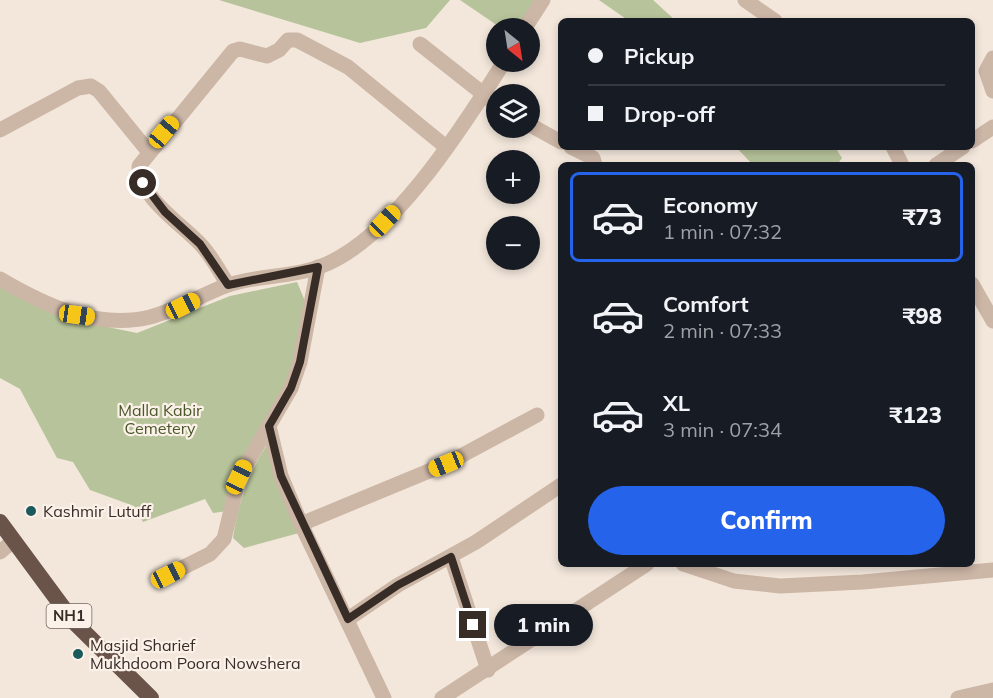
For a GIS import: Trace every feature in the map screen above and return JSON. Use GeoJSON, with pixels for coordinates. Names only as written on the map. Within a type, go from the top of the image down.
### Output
{"type":"FeatureCollection","features":[{"type":"Feature","properties":{"kind":"highway","name":"NH1"},"geometry":{"type":"LineString","coordinates":[[0,522],[73,621],[151,698]]}},
{"type":"Feature","properties":{"kind":"street"},"geometry":{"type":"LineString","coordinates":[[531,18],[543,0]]}},
{"type":"Feature","properties":{"kind":"street"},"geometry":{"type":"LineString","coordinates":[[745,0],[772,18]]}},
{"type":"Feature","properties":{"kind":"street"},"geometry":{"type":"LineString","coordinates":[[228,285],[200,244],[165,212],[143,183],[139,165],[148,151],[233,51],[240,49],[267,56],[279,50],[288,40],[297,40],[348,67],[446,147]]}},
{"type":"Feature","properties":{"kind":"street"},"geometry":{"type":"LineString","coordinates":[[420,44],[486,97]]}},
{"type":"Feature","properties":{"kind":"street"},"geometry":{"type":"LineString","coordinates":[[993,58],[986,71],[993,90]]}},
{"type":"Feature","properties":{"kind":"street"},"geometry":{"type":"LineString","coordinates":[[0,279],[77,315],[120,320],[149,317],[183,306],[228,285],[318,267],[351,251],[375,231],[446,147],[498,72]]}},
{"type":"Feature","properties":{"kind":"street"},"geometry":{"type":"LineString","coordinates":[[0,130],[78,88],[91,86],[99,91],[148,151]]}},
{"type":"Feature","properties":{"kind":"street"},"geometry":{"type":"LineString","coordinates":[[975,139],[993,127]]}},
{"type":"Feature","properties":{"kind":"street"},"geometry":{"type":"LineString","coordinates":[[540,130],[558,140]]}},
{"type":"Feature","properties":{"kind":"street"},"geometry":{"type":"LineString","coordinates":[[576,150],[594,162]]}},
{"type":"Feature","properties":{"kind":"street"},"geometry":{"type":"LineString","coordinates":[[940,162],[958,150]]}},
{"type":"Feature","properties":{"kind":"street"},"geometry":{"type":"LineString","coordinates":[[168,575],[210,554],[224,539],[239,477],[291,388],[300,362],[318,267]]}},
{"type":"Feature","properties":{"kind":"street"},"geometry":{"type":"LineString","coordinates":[[975,289],[993,321]]}},
{"type":"Feature","properties":{"kind":"street"},"geometry":{"type":"LineString","coordinates":[[301,524],[446,464],[537,415]]}},
{"type":"Feature","properties":{"kind":"street"},"geometry":{"type":"LineString","coordinates":[[269,426],[281,476],[301,524],[384,698]]}},
{"type":"Feature","properties":{"kind":"street"},"geometry":{"type":"LineString","coordinates":[[348,619],[398,585],[451,557],[558,488]]}},
{"type":"Feature","properties":{"kind":"street"},"geometry":{"type":"LineString","coordinates":[[0,552],[13,541]]}},
{"type":"Feature","properties":{"kind":"street"},"geometry":{"type":"LineString","coordinates":[[451,557],[488,669]]}},
{"type":"Feature","properties":{"kind":"street"},"geometry":{"type":"LineString","coordinates":[[442,698],[638,567]]}},
{"type":"Feature","properties":{"kind":"street"},"geometry":{"type":"LineString","coordinates":[[692,567],[734,581],[780,586],[863,582],[993,570]]}},
{"type":"Feature","properties":{"kind":"street"},"geometry":{"type":"LineString","coordinates":[[958,698],[993,690]]}},
{"type":"Feature","properties":{"kind":"green space"},"geometry":{"type":"Polygon","coordinates":[[[219,0],[450,0],[426,28],[360,43],[219,0]]]}},
{"type":"Feature","properties":{"kind":"green space"},"geometry":{"type":"Polygon","coordinates":[[[460,0],[538,0],[528,18],[486,18],[460,0]]]}},
{"type":"Feature","properties":{"kind":"green space"},"geometry":{"type":"Polygon","coordinates":[[[599,0],[653,0],[673,18],[625,18],[599,0]]]}},
{"type":"Feature","properties":{"kind":"green space"},"geometry":{"type":"Polygon","coordinates":[[[739,150],[837,150],[842,158],[839,162],[750,162],[739,150]]]}},
{"type":"Feature","properties":{"kind":"green space","name":"Malla Kabir Cemetery"},"geometry":{"type":"Polygon","coordinates":[[[297,282],[307,306],[294,370],[228,511],[213,513],[205,499],[143,522],[134,506],[90,490],[73,462],[57,458],[20,389],[0,378],[0,284],[93,324],[137,333],[230,296],[297,282]]]}},
{"type":"Feature","properties":{"kind":"green space"},"geometry":{"type":"Polygon","coordinates":[[[267,445],[299,533],[244,548],[233,538],[238,513],[249,478],[267,445]]]}},
{"type":"Feature","properties":{"kind":"place","name":"Kashmir Lutuff"},"geometry":{"type":"Point","coordinates":[31,511]}},
{"type":"Feature","properties":{"kind":"place","name":"Masjid Sharief Mukhdoom Poora Nowshera"},"geometry":{"type":"Point","coordinates":[78,654]}},
{"type":"Feature","properties":{"kind":"route"},"geometry":{"type":"LineString","coordinates":[[143,183],[173,221],[200,244],[228,285],[318,267],[300,362],[291,388],[269,426],[281,476],[301,524],[348,619],[398,585],[451,557],[473,625]]}}]}
